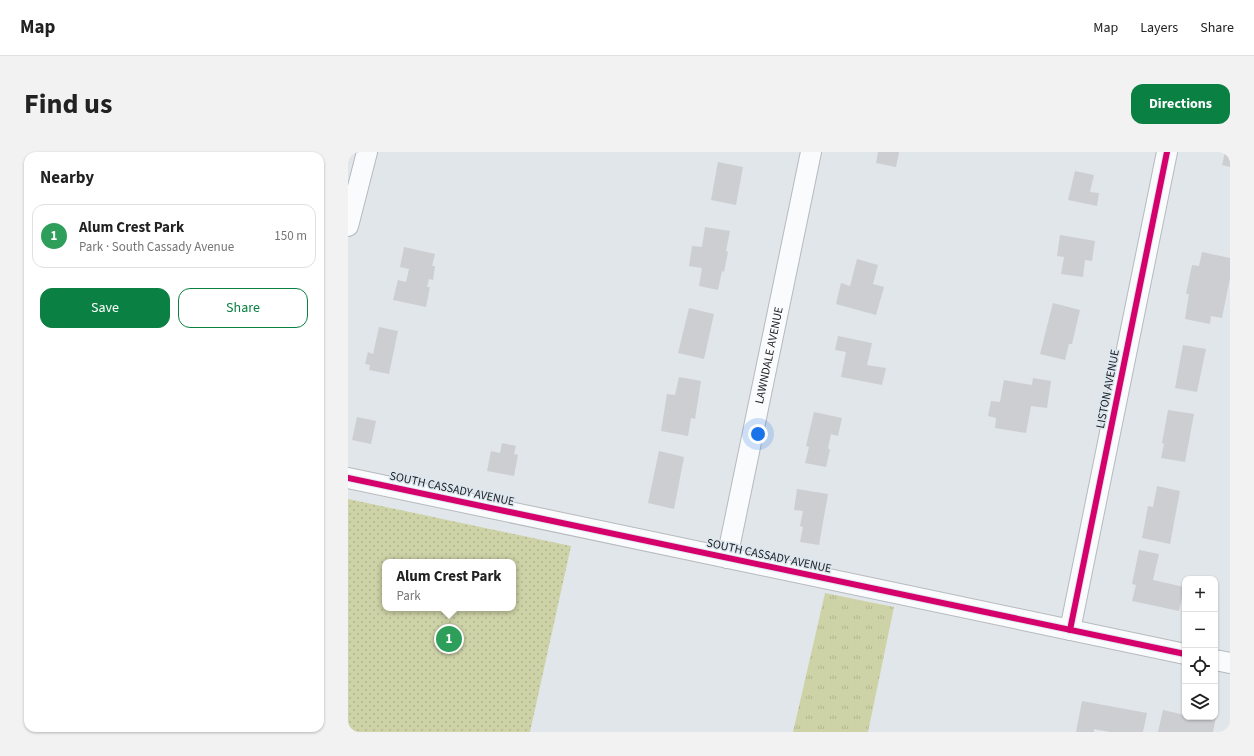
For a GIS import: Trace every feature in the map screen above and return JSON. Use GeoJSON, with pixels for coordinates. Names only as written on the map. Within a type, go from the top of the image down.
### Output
{"type":"FeatureCollection","features":[{"type":"Feature","properties":{"kind":"street"},"geometry":{"type":"LineString","coordinates":[[348,226],[367,152]]}},
{"type":"Feature","properties":{"kind":"street","name":"LAWNDALE AVENUE"},"geometry":{"type":"LineString","coordinates":[[727,558],[811,152]]}},
{"type":"Feature","properties":{"kind":"street","name":"LISTON AVENUE"},"geometry":{"type":"LineString","coordinates":[[1070,630],[1167,152]]}},
{"type":"Feature","properties":{"kind":"street","name":"SOUTH CASSADY AVENUE"},"geometry":{"type":"LineString","coordinates":[[348,478],[1182,653]]}},
{"type":"Feature","properties":{"kind":"street"},"geometry":{"type":"LineString","coordinates":[[1218,661],[1230,664]]}},
{"type":"Feature","properties":{"kind":"green space"},"geometry":{"type":"Polygon","coordinates":[[[348,499],[571,546],[530,732],[348,732],[348,499]]]}},
{"type":"Feature","properties":{"kind":"green space"},"geometry":{"type":"Polygon","coordinates":[[[825,593],[894,607],[868,732],[793,732],[825,593]]]}},
{"type":"Feature","properties":{"kind":"building"},"geometry":{"type":"Polygon","coordinates":[[[878,152],[899,152],[896,167],[876,163],[878,152]]]}},
{"type":"Feature","properties":{"kind":"building"},"geometry":{"type":"Polygon","coordinates":[[[1225,152],[1230,152],[1230,167],[1222,165],[1225,152]]]}},
{"type":"Feature","properties":{"kind":"building"},"geometry":{"type":"Polygon","coordinates":[[[718,162],[743,167],[736,205],[711,200],[718,162]]]}},
{"type":"Feature","properties":{"kind":"building"},"geometry":{"type":"Polygon","coordinates":[[[1075,171],[1094,175],[1090,192],[1099,193],[1097,206],[1068,200],[1075,171]]]}},
{"type":"Feature","properties":{"kind":"building"},"geometry":{"type":"Polygon","coordinates":[[[705,227],[730,231],[724,272],[722,271],[718,290],[699,286],[702,268],[689,266],[692,246],[702,247],[705,227]]]}},
{"type":"Feature","properties":{"kind":"building"},"geometry":{"type":"Polygon","coordinates":[[[1060,235],[1095,241],[1092,261],[1085,260],[1083,277],[1061,274],[1064,257],[1057,256],[1060,235]]]}},
{"type":"Feature","properties":{"kind":"building"},"geometry":{"type":"Polygon","coordinates":[[[404,247],[435,254],[432,266],[435,266],[433,280],[429,279],[427,287],[430,287],[426,307],[393,300],[398,280],[406,282],[409,269],[400,267],[404,247]]]}},
{"type":"Feature","properties":{"kind":"building"},"geometry":{"type":"Polygon","coordinates":[[[1202,252],[1230,258],[1230,278],[1222,318],[1211,316],[1210,324],[1185,319],[1189,294],[1186,294],[1192,265],[1199,266],[1202,252]]]}},
{"type":"Feature","properties":{"kind":"building"},"geometry":{"type":"Polygon","coordinates":[[[857,259],[878,265],[873,284],[884,287],[876,315],[836,304],[841,283],[850,286],[857,259]]]}},
{"type":"Feature","properties":{"kind":"building"},"geometry":{"type":"Polygon","coordinates":[[[1053,303],[1080,310],[1072,344],[1069,344],[1065,360],[1040,354],[1053,303]]]}},
{"type":"Feature","properties":{"kind":"building"},"geometry":{"type":"Polygon","coordinates":[[[689,308],[714,314],[704,359],[678,353],[689,308]]]}},
{"type":"Feature","properties":{"kind":"building"},"geometry":{"type":"Polygon","coordinates":[[[379,327],[398,331],[389,374],[369,370],[370,365],[365,364],[368,352],[373,354],[379,327]]]}},
{"type":"Feature","properties":{"kind":"building"},"geometry":{"type":"Polygon","coordinates":[[[838,336],[872,343],[867,365],[886,368],[882,385],[841,377],[846,352],[835,350],[838,336]]]}},
{"type":"Feature","properties":{"kind":"building"},"geometry":{"type":"Polygon","coordinates":[[[1183,345],[1206,349],[1197,392],[1175,388],[1183,345]]]}},
{"type":"Feature","properties":{"kind":"building"},"geometry":{"type":"Polygon","coordinates":[[[679,377],[701,381],[695,419],[691,418],[688,436],[661,431],[667,394],[675,395],[679,377]]]}},
{"type":"Feature","properties":{"kind":"building"},"geometry":{"type":"Polygon","coordinates":[[[1033,378],[1051,381],[1047,408],[1031,406],[1026,433],[995,428],[996,418],[988,416],[991,401],[1000,402],[1004,380],[1032,385],[1033,378]]]}},
{"type":"Feature","properties":{"kind":"building"},"geometry":{"type":"Polygon","coordinates":[[[1168,410],[1194,414],[1185,462],[1161,458],[1168,410]]]}},
{"type":"Feature","properties":{"kind":"building"},"geometry":{"type":"Polygon","coordinates":[[[814,412],[842,418],[838,436],[831,434],[828,448],[830,450],[826,467],[805,463],[809,447],[806,446],[814,412]]]}},
{"type":"Feature","properties":{"kind":"building"},"geometry":{"type":"Polygon","coordinates":[[[357,417],[376,421],[371,444],[352,440],[357,417]]]}},
{"type":"Feature","properties":{"kind":"building"},"geometry":{"type":"Polygon","coordinates":[[[502,443],[516,446],[514,454],[518,455],[514,476],[487,471],[491,451],[500,453],[502,443]]]}},
{"type":"Feature","properties":{"kind":"building"},"geometry":{"type":"Polygon","coordinates":[[[659,451],[684,457],[674,509],[648,503],[659,451]]]}},
{"type":"Feature","properties":{"kind":"building"},"geometry":{"type":"Polygon","coordinates":[[[1157,486],[1180,491],[1170,544],[1142,538],[1148,506],[1153,507],[1157,486]]]}},
{"type":"Feature","properties":{"kind":"building"},"geometry":{"type":"Polygon","coordinates":[[[797,489],[828,494],[819,545],[800,542],[803,527],[800,526],[803,511],[794,510],[797,489]]]}},
{"type":"Feature","properties":{"kind":"building"},"geometry":{"type":"Polygon","coordinates":[[[1139,550],[1159,554],[1153,580],[1182,587],[1182,597],[1179,611],[1132,601],[1136,585],[1132,584],[1139,550]]]}},
{"type":"Feature","properties":{"kind":"building"},"geometry":{"type":"Polygon","coordinates":[[[1082,701],[1147,713],[1143,732],[1110,732],[1094,729],[1094,732],[1076,732],[1082,701]]]}},
{"type":"Feature","properties":{"kind":"building"},"geometry":{"type":"Polygon","coordinates":[[[1163,710],[1182,714],[1182,720],[1215,720],[1213,732],[1158,732],[1163,710]]]}},
{"type":"Feature","properties":{"kind":"cycle path"},"geometry":{"type":"LineString","coordinates":[[1070,630],[1167,152]]}},
{"type":"Feature","properties":{"kind":"cycle path"},"geometry":{"type":"LineString","coordinates":[[348,478],[1182,653]]}},
{"type":"Feature","properties":{"kind":"place","name":"Alum Crest Park"},"geometry":{"type":"Point","coordinates":[449,639]}}]}
